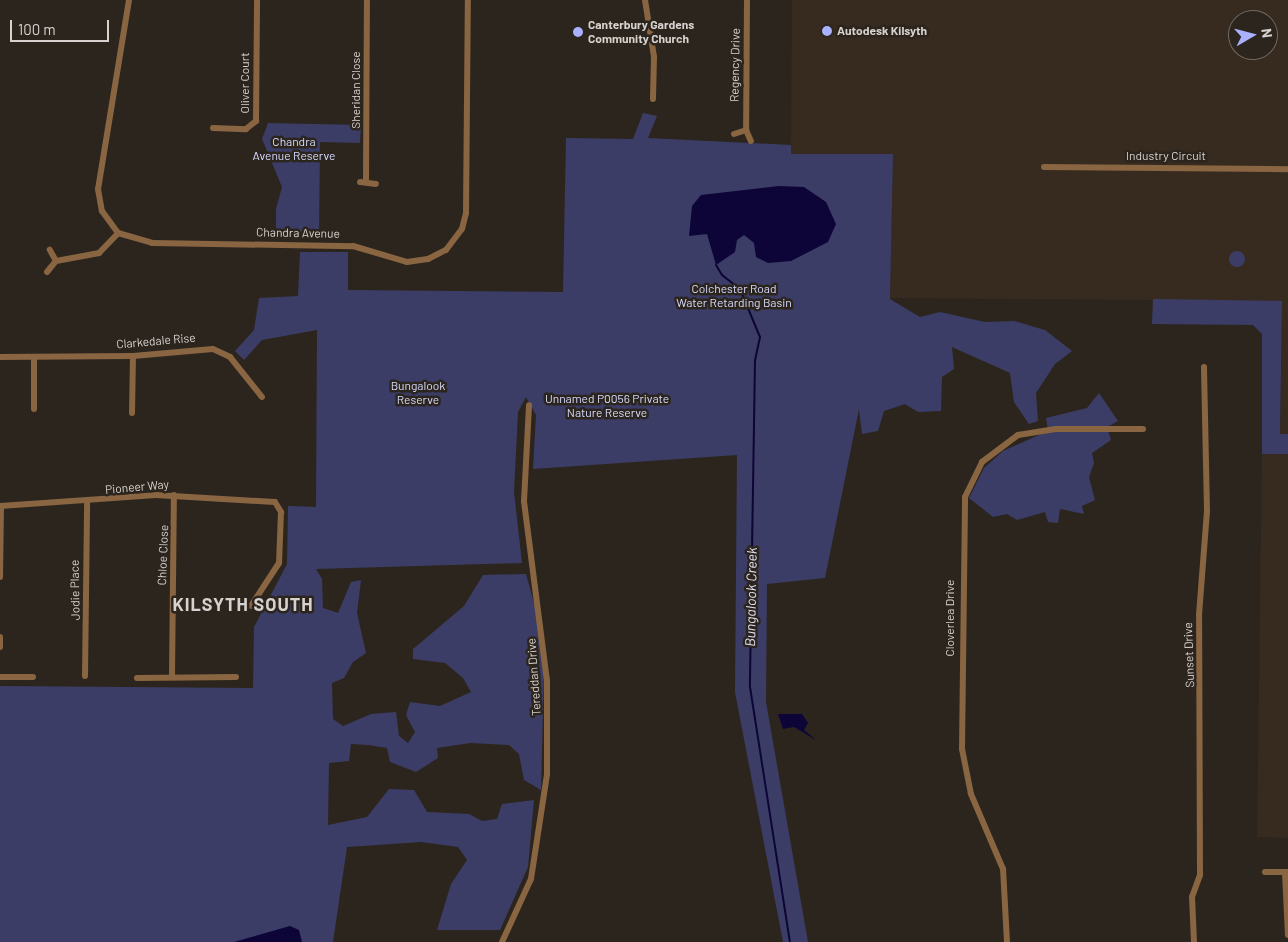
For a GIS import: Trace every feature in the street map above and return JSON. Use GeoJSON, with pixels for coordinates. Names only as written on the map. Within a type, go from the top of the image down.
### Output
{"type":"FeatureCollection","features":[{"type":"Feature","properties":{"kind":"street"},"geometry":{"type":"LineString","coordinates":[[125,0],[127,12]]}},
{"type":"Feature","properties":{"kind":"street"},"geometry":{"type":"LineString","coordinates":[[47,272],[56,261],[98,253],[118,232],[102,211],[98,190],[129,0]]}},
{"type":"Feature","properties":{"kind":"street","name":"Oliver Court"},"geometry":{"type":"LineString","coordinates":[[213,128],[246,128],[256,120],[257,0]]}},
{"type":"Feature","properties":{"kind":"street","name":"Sheridan Close"},"geometry":{"type":"LineString","coordinates":[[367,0],[363,181],[376,184]]}},
{"type":"Feature","properties":{"kind":"street","name":"Chandra Avenue"},"geometry":{"type":"LineString","coordinates":[[118,232],[143,242],[329,244],[353,246],[402,261],[438,256],[454,242],[466,213],[468,0]]}},
{"type":"Feature","properties":{"kind":"street"},"geometry":{"type":"LineString","coordinates":[[645,0],[654,57],[653,99]]}},
{"type":"Feature","properties":{"kind":"street","name":"Regency Drive"},"geometry":{"type":"LineString","coordinates":[[747,0],[746,130],[750,141]]}},
{"type":"Feature","properties":{"kind":"street"},"geometry":{"type":"LineString","coordinates":[[734,134],[746,130]]}},
{"type":"Feature","properties":{"kind":"street","name":"Industry Circuit"},"geometry":{"type":"LineString","coordinates":[[1044,167],[1288,169]]}},
{"type":"Feature","properties":{"kind":"street"},"geometry":{"type":"LineString","coordinates":[[50,250],[56,261]]}},
{"type":"Feature","properties":{"kind":"street","name":"Clarkedale Rise"},"geometry":{"type":"LineString","coordinates":[[0,357],[34,359],[133,356],[213,349],[230,357],[262,397]]}},
{"type":"Feature","properties":{"kind":"street"},"geometry":{"type":"LineString","coordinates":[[132,413],[133,356]]}},
{"type":"Feature","properties":{"kind":"street"},"geometry":{"type":"LineString","coordinates":[[34,359],[34,409]]}},
{"type":"Feature","properties":{"kind":"street","name":"Sunset Drive"},"geometry":{"type":"LineString","coordinates":[[1194,942],[1192,897],[1200,875],[1199,615],[1207,501],[1204,367]]}},
{"type":"Feature","properties":{"kind":"street","name":"Tereddan Drive"},"geometry":{"type":"LineString","coordinates":[[502,942],[531,879],[547,774],[547,681],[524,502],[529,405]]}},
{"type":"Feature","properties":{"kind":"street","name":"Cloverlea Drive"},"geometry":{"type":"LineString","coordinates":[[1008,942],[1003,869],[971,794],[962,749],[965,497],[982,462],[1018,435],[1056,428],[1143,429]]}},
{"type":"Feature","properties":{"kind":"street","name":"Pioneer Way"},"geometry":{"type":"LineString","coordinates":[[0,506],[174,495],[276,502],[280,512],[279,564],[252,606]]}},
{"type":"Feature","properties":{"kind":"street","name":"Chloe Close"},"geometry":{"type":"LineString","coordinates":[[172,677],[174,495]]}},
{"type":"Feature","properties":{"kind":"street","name":"Jodie Place"},"geometry":{"type":"LineString","coordinates":[[85,676],[87,502]]}},
{"type":"Feature","properties":{"kind":"street"},"geometry":{"type":"LineString","coordinates":[[0,506],[0,577]]}},
{"type":"Feature","properties":{"kind":"street"},"geometry":{"type":"LineString","coordinates":[[0,638],[0,646]]}},
{"type":"Feature","properties":{"kind":"street"},"geometry":{"type":"LineString","coordinates":[[0,676],[33,677]]}},
{"type":"Feature","properties":{"kind":"street"},"geometry":{"type":"LineString","coordinates":[[137,678],[236,677]]}},
{"type":"Feature","properties":{"kind":"street"},"geometry":{"type":"LineString","coordinates":[[1265,872],[1286,872],[1288,936]]}},
{"type":"Feature","properties":{"kind":"shaded area"},"geometry":{"type":"Polygon","coordinates":[[[792,0],[1288,0],[1288,838],[1257,837],[1262,454],[1280,453],[1282,301],[890,298],[893,154],[791,154],[792,0]]]}},
{"type":"Feature","properties":{"kind":"shaded area"},"geometry":{"type":"Polygon","coordinates":[[[779,186],[804,187],[826,202],[836,224],[828,242],[791,261],[768,263],[756,257],[754,243],[744,235],[737,240],[735,252],[716,265],[707,234],[689,236],[692,206],[701,195],[779,186]]]}},
{"type":"Feature","properties":{"kind":"shaded area"},"geometry":{"type":"Polygon","coordinates":[[[778,714],[802,714],[808,723],[804,730],[816,740],[794,727],[783,729],[778,714]]]}},
{"type":"Feature","properties":{"kind":"shaded area"},"geometry":{"type":"Polygon","coordinates":[[[290,926],[299,930],[302,942],[234,942],[290,926]]]}},
{"type":"Feature","properties":{"kind":"green space"},"geometry":{"type":"Polygon","coordinates":[[[643,113],[657,116],[648,138],[791,145],[791,154],[893,154],[890,299],[920,317],[940,312],[985,322],[1014,321],[1045,330],[1072,351],[1055,364],[1036,393],[1038,421],[1029,424],[1014,402],[1010,373],[952,347],[954,369],[942,377],[941,411],[918,412],[905,404],[884,411],[878,431],[862,434],[859,409],[825,578],[767,584],[766,702],[808,942],[783,942],[735,692],[737,455],[533,469],[536,415],[526,397],[518,412],[514,492],[522,563],[316,569],[322,579],[323,608],[338,613],[351,582],[361,580],[357,613],[366,653],[353,662],[344,678],[332,683],[333,719],[343,726],[371,714],[396,712],[399,736],[408,743],[415,732],[406,715],[410,702],[440,706],[471,692],[463,678],[445,663],[413,659],[413,649],[464,606],[483,575],[526,574],[537,614],[544,671],[541,790],[524,780],[519,754],[509,745],[470,743],[437,748],[438,758],[416,772],[390,762],[387,748],[368,745],[351,744],[349,761],[329,763],[328,825],[367,817],[389,789],[414,790],[427,812],[469,814],[482,821],[497,819],[502,804],[534,800],[528,867],[500,930],[437,930],[451,884],[467,860],[458,847],[421,842],[347,847],[333,942],[0,942],[0,686],[253,688],[254,627],[287,564],[288,506],[316,507],[317,330],[262,340],[244,360],[235,351],[254,330],[259,298],[298,296],[300,252],[348,252],[348,290],[563,292],[566,138],[633,139],[643,113]]]}},
{"type":"Feature","properties":{"kind":"green space","name":"Chandra Avenue Reserve"},"geometry":{"type":"Polygon","coordinates":[[[268,123],[361,125],[360,143],[320,142],[319,237],[276,236],[276,209],[282,187],[262,139],[268,123]]]}},
{"type":"Feature","properties":{"kind":"green space"},"geometry":{"type":"Polygon","coordinates":[[[1237,251],[1245,259],[1237,267],[1229,259],[1237,251]]]}},
{"type":"Feature","properties":{"kind":"green space"},"geometry":{"type":"Polygon","coordinates":[[[1153,299],[1282,301],[1280,434],[1288,434],[1288,454],[1262,454],[1262,334],[1253,325],[1152,324],[1153,299]]]}},
{"type":"Feature","properties":{"kind":"green space"},"geometry":{"type":"Polygon","coordinates":[[[1099,393],[1118,421],[1107,427],[1111,440],[1092,453],[1094,463],[1089,477],[1095,500],[1082,506],[1084,514],[1060,509],[1058,523],[1048,522],[1045,512],[1017,520],[1007,514],[993,517],[969,498],[984,468],[1003,451],[1048,431],[1046,418],[1087,408],[1099,393]]]}},
{"type":"Feature","properties":{"kind":"waterway","name":"Bungalook Creek"},"geometry":{"type":"LineString","coordinates":[[716,265],[722,275],[740,289],[760,337],[755,360],[750,687],[790,942]]}},
{"type":"Feature","properties":{"kind":"place","name":"Autodesk Kilsyth"},"geometry":{"type":"Point","coordinates":[827,31]}},
{"type":"Feature","properties":{"kind":"place","name":"Canterbury Gardens Community Church"},"geometry":{"type":"Point","coordinates":[578,32]}},
{"type":"Feature","properties":{"kind":"district","name":"KILSYTH SOUTH"},"geometry":{"type":"Point","coordinates":[243,604]}},
{"type":"Feature","properties":{"kind":"park label","name":"Colchester Road Water Retarding Basin"},"geometry":{"type":"Point","coordinates":[734,296]}},
{"type":"Feature","properties":{"kind":"park label","name":"Bungalook Reserve"},"geometry":{"type":"Point","coordinates":[418,393]}},
{"type":"Feature","properties":{"kind":"park label","name":"Unnamed P0056 Private Nature Reserve"},"geometry":{"type":"Point","coordinates":[607,406]}}]}
